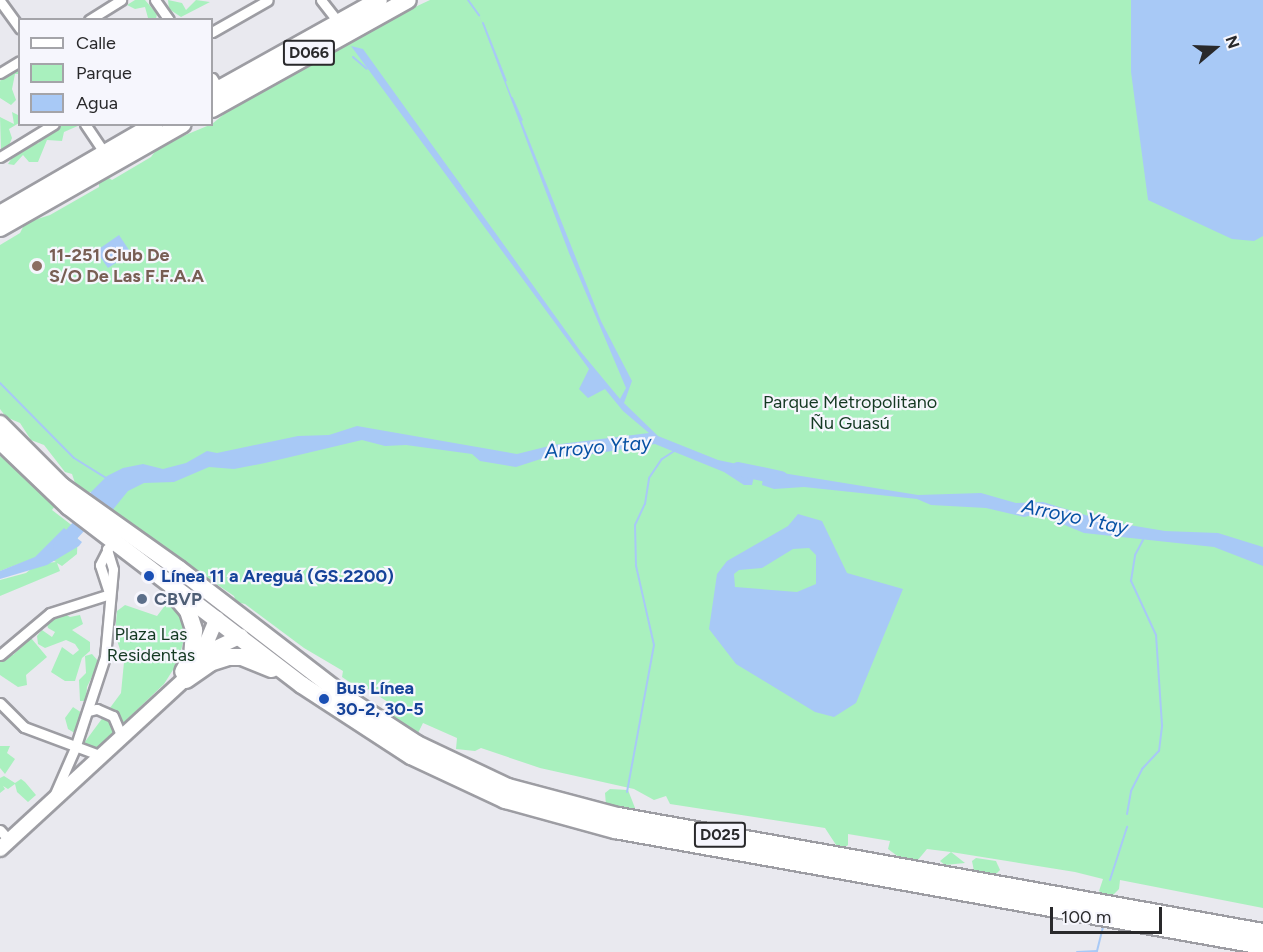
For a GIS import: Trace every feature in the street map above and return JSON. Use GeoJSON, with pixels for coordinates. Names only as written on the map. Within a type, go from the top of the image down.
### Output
{"type":"FeatureCollection","features":[{"type":"Feature","properties":{"kind":"highway","name":"D066"},"geometry":{"type":"LineString","coordinates":[[214,87],[379,0]]}},
{"type":"Feature","properties":{"kind":"highway","name":"D066"},"geometry":{"type":"LineString","coordinates":[[213,108],[408,0]]}},
{"type":"Feature","properties":{"kind":"highway"},"geometry":{"type":"LineString","coordinates":[[0,228],[108,158],[152,126]]}},
{"type":"Feature","properties":{"kind":"highway"},"geometry":{"type":"LineString","coordinates":[[0,214],[108,158],[179,126]]}},
{"type":"Feature","properties":{"kind":"highway"},"geometry":{"type":"LineString","coordinates":[[0,205],[90,155],[108,158]]}},
{"type":"Feature","properties":{"kind":"highway"},"geometry":{"type":"LineString","coordinates":[[0,236],[103,176],[108,158]]}},
{"type":"Feature","properties":{"kind":"highway"},"geometry":{"type":"LineString","coordinates":[[0,414],[43,460],[63,494]]}},
{"type":"Feature","properties":{"kind":"highway","name":"D025"},"geometry":{"type":"LineString","coordinates":[[0,424],[63,494]]}},
{"type":"Feature","properties":{"kind":"highway","name":"D025"},"geometry":{"type":"LineString","coordinates":[[0,441],[63,494],[107,536],[159,566],[348,699],[417,744],[460,767],[575,807],[1263,932]]}},
{"type":"Feature","properties":{"kind":"highway"},"geometry":{"type":"LineString","coordinates":[[0,451],[28,476],[63,494]]}},
{"type":"Feature","properties":{"kind":"highway"},"geometry":{"type":"LineString","coordinates":[[159,566],[192,620],[194,648],[181,679]]}},
{"type":"Feature","properties":{"kind":"highway","name":"D025"},"geometry":{"type":"LineString","coordinates":[[159,566],[217,618],[302,686],[431,767],[505,800],[552,815],[797,863],[1263,946]]}},
{"type":"Feature","properties":{"kind":"highway"},"geometry":{"type":"LineString","coordinates":[[241,636],[261,640],[348,699]]}},
{"type":"Feature","properties":{"kind":"highway"},"geometry":{"type":"LineString","coordinates":[[181,679],[210,663],[236,657],[266,665],[302,686]]}},
{"type":"Feature","properties":{"kind":"main road"},"geometry":{"type":"LineString","coordinates":[[205,653],[217,618]]}},
{"type":"Feature","properties":{"kind":"main road"},"geometry":{"type":"LineString","coordinates":[[3,840],[50,803],[102,756],[205,653],[241,636]]}},
{"type":"Feature","properties":{"kind":"street"},"geometry":{"type":"LineString","coordinates":[[92,18],[121,0]]}},
{"type":"Feature","properties":{"kind":"street"},"geometry":{"type":"LineString","coordinates":[[155,0],[168,18]]}},
{"type":"Feature","properties":{"kind":"street"},"geometry":{"type":"LineString","coordinates":[[213,31],[268,0]]}},
{"type":"Feature","properties":{"kind":"street"},"geometry":{"type":"LineString","coordinates":[[321,0],[338,22]]}},
{"type":"Feature","properties":{"kind":"street"},"geometry":{"type":"LineString","coordinates":[[0,1],[18,26]]}},
{"type":"Feature","properties":{"kind":"street"},"geometry":{"type":"LineString","coordinates":[[0,73],[18,62]]}},
{"type":"Feature","properties":{"kind":"street"},"geometry":{"type":"LineString","coordinates":[[0,157],[51,126]]}},
{"type":"Feature","properties":{"kind":"street"},"geometry":{"type":"LineString","coordinates":[[86,126],[108,158]]}},
{"type":"Feature","properties":{"kind":"street"},"geometry":{"type":"LineString","coordinates":[[50,803],[75,748],[109,636],[110,594],[100,572],[107,536]]}},
{"type":"Feature","properties":{"kind":"street"},"geometry":{"type":"LineString","coordinates":[[0,656],[50,613],[110,594]]}},
{"type":"Feature","properties":{"kind":"street"},"geometry":{"type":"LineString","coordinates":[[0,703],[24,727],[75,748],[102,756]]}},
{"type":"Feature","properties":{"kind":"street"},"geometry":{"type":"LineString","coordinates":[[88,711],[97,709],[112,716],[122,737]]}},
{"type":"Feature","properties":{"kind":"green space"},"geometry":{"type":"Polygon","coordinates":[[[135,0],[145,0],[157,14],[156,18],[148,18],[145,7],[135,9],[127,5],[135,0]]]}},
{"type":"Feature","properties":{"kind":"green space"},"geometry":{"type":"Polygon","coordinates":[[[168,0],[182,3],[186,10],[196,0],[210,2],[181,17],[169,9],[168,0]]]}},
{"type":"Feature","properties":{"kind":"green space","name":"Parque Metropolitano Ñu Guasú"},"geometry":{"type":"Polygon","coordinates":[[[430,0],[1263,0],[1263,908],[1120,880],[1119,889],[1110,898],[1099,891],[1103,879],[1075,872],[927,849],[917,861],[900,858],[888,849],[890,841],[848,834],[848,845],[840,851],[825,828],[670,804],[666,796],[654,800],[634,789],[540,768],[481,748],[475,751],[456,749],[457,738],[423,723],[417,735],[392,719],[394,706],[368,689],[363,691],[342,677],[343,671],[304,648],[245,604],[236,602],[234,596],[121,519],[95,492],[78,492],[72,474],[65,472],[44,445],[31,440],[20,423],[6,417],[0,409],[0,245],[20,233],[25,223],[50,215],[99,187],[99,179],[106,176],[112,180],[151,157],[159,146],[207,126],[213,126],[213,123],[223,115],[222,107],[279,77],[283,80],[364,31],[430,0]]]}},
{"type":"Feature","properties":{"kind":"green space"},"geometry":{"type":"Polygon","coordinates":[[[18,64],[18,74],[15,74],[12,89],[16,100],[11,105],[0,98],[2,73],[18,64]]]}},
{"type":"Feature","properties":{"kind":"green space"},"geometry":{"type":"Polygon","coordinates":[[[12,112],[18,115],[18,124],[9,129],[12,138],[8,148],[1,150],[0,117],[14,124],[12,112]]]}},
{"type":"Feature","properties":{"kind":"green space"},"geometry":{"type":"Polygon","coordinates":[[[58,126],[78,126],[64,132],[62,141],[47,140],[38,162],[29,162],[23,155],[14,165],[8,164],[19,147],[39,143],[41,135],[58,126]]]}},
{"type":"Feature","properties":{"kind":"green space"},"geometry":{"type":"Polygon","coordinates":[[[0,456],[83,523],[81,526],[55,506],[52,510],[78,530],[77,554],[62,566],[57,563],[60,571],[0,596],[0,580],[26,573],[37,564],[56,562],[43,555],[0,571],[0,456]]]}},
{"type":"Feature","properties":{"kind":"green space","name":"Plaza Las Residentas"},"geometry":{"type":"Polygon","coordinates":[[[170,599],[179,611],[186,631],[178,662],[164,684],[95,750],[84,743],[121,693],[124,662],[115,634],[117,611],[125,605],[157,616],[170,599]]]}},
{"type":"Feature","properties":{"kind":"green space"},"geometry":{"type":"Polygon","coordinates":[[[62,612],[70,617],[80,615],[83,624],[72,630],[90,642],[90,651],[82,658],[75,681],[65,681],[51,672],[62,647],[73,655],[79,650],[75,644],[66,640],[45,648],[38,644],[37,636],[42,630],[52,637],[55,632],[48,628],[45,617],[62,612]]]}},
{"type":"Feature","properties":{"kind":"green space"},"geometry":{"type":"Polygon","coordinates":[[[31,638],[47,657],[26,675],[27,685],[18,687],[0,675],[0,656],[13,655],[31,638]]]}},
{"type":"Feature","properties":{"kind":"green space"},"geometry":{"type":"Polygon","coordinates":[[[92,654],[99,662],[87,687],[86,701],[80,701],[79,680],[86,673],[85,656],[92,654]]]}},
{"type":"Feature","properties":{"kind":"green space"},"geometry":{"type":"Polygon","coordinates":[[[73,707],[82,713],[76,725],[78,735],[68,729],[65,718],[73,707]]]}},
{"type":"Feature","properties":{"kind":"green space"},"geometry":{"type":"Polygon","coordinates":[[[0,746],[10,746],[7,753],[15,759],[5,774],[0,768],[0,746]]]}},
{"type":"Feature","properties":{"kind":"green space"},"geometry":{"type":"Polygon","coordinates":[[[4,776],[15,783],[21,779],[36,795],[28,802],[17,792],[15,784],[8,789],[3,786],[5,789],[0,793],[0,778],[4,776]]]}},
{"type":"Feature","properties":{"kind":"green space"},"geometry":{"type":"Polygon","coordinates":[[[610,789],[628,790],[635,808],[629,814],[606,805],[605,793],[610,789]]]}},
{"type":"Feature","properties":{"kind":"green space"},"geometry":{"type":"Polygon","coordinates":[[[951,852],[965,863],[945,865],[940,861],[951,852]]]}},
{"type":"Feature","properties":{"kind":"green space"},"geometry":{"type":"Polygon","coordinates":[[[976,858],[996,861],[1000,870],[996,874],[974,871],[972,861],[976,858]]]}},
{"type":"Feature","properties":{"kind":"water"},"geometry":{"type":"Polygon","coordinates":[[[1131,0],[1263,0],[1263,236],[1254,241],[1232,239],[1148,200],[1131,72],[1131,0]]]}},
{"type":"Feature","properties":{"kind":"water"},"geometry":{"type":"Polygon","coordinates":[[[478,12],[601,321],[632,381],[624,403],[658,436],[718,460],[756,468],[752,485],[744,485],[724,472],[655,444],[587,455],[550,456],[516,467],[480,461],[472,454],[406,445],[385,446],[362,440],[234,469],[209,467],[174,482],[144,483],[128,491],[111,512],[89,494],[107,476],[123,468],[143,464],[163,469],[186,463],[207,451],[217,453],[298,436],[329,435],[357,426],[517,454],[553,445],[649,433],[623,411],[605,389],[588,398],[579,389],[589,369],[351,46],[363,49],[581,352],[620,399],[626,388],[569,253],[478,12]]]}},
{"type":"Feature","properties":{"kind":"water"},"geometry":{"type":"Polygon","coordinates":[[[119,235],[131,253],[108,268],[96,251],[119,235]]]}},
{"type":"Feature","properties":{"kind":"water"},"geometry":{"type":"Polygon","coordinates":[[[764,470],[918,495],[981,493],[1016,503],[1043,502],[1105,521],[1165,531],[1218,533],[1263,547],[1263,566],[1214,547],[1084,533],[1038,514],[1024,517],[986,508],[931,505],[917,499],[804,487],[774,489],[762,485],[764,470]]]}},
{"type":"Feature","properties":{"kind":"water"},"geometry":{"type":"Polygon","coordinates":[[[798,514],[822,521],[847,573],[903,589],[856,703],[834,717],[815,712],[736,664],[709,629],[717,574],[727,561],[788,526],[798,514]],[[809,548],[793,549],[762,568],[739,570],[734,574],[735,587],[797,592],[816,584],[816,555],[809,548]]]}},
{"type":"Feature","properties":{"kind":"water"},"geometry":{"type":"Polygon","coordinates":[[[64,528],[82,542],[79,546],[47,565],[0,579],[0,571],[35,557],[64,528]]]}},
{"type":"Feature","properties":{"kind":"waterway"},"geometry":{"type":"LineString","coordinates":[[468,0],[479,15]]}},
{"type":"Feature","properties":{"kind":"waterway"},"geometry":{"type":"LineString","coordinates":[[483,23],[506,81]]}},
{"type":"Feature","properties":{"kind":"waterway"},"geometry":{"type":"LineString","coordinates":[[353,57],[367,69]]}},
{"type":"Feature","properties":{"kind":"waterway"},"geometry":{"type":"LineString","coordinates":[[512,98],[522,120]]}},
{"type":"Feature","properties":{"kind":"waterway"},"geometry":{"type":"LineString","coordinates":[[437,155],[460,186]]}},
{"type":"Feature","properties":{"kind":"waterway"},"geometry":{"type":"LineString","coordinates":[[0,383],[74,458],[107,479]]}},
{"type":"Feature","properties":{"kind":"waterway"},"geometry":{"type":"LineString","coordinates":[[627,792],[654,645],[636,566],[635,525],[645,504],[649,478],[662,459],[676,450]]}},
{"type":"Feature","properties":{"kind":"waterway","name":"Arroyo Ytay"},"geometry":{"type":"LineString","coordinates":[[738,469],[781,478]]}},
{"type":"Feature","properties":{"kind":"waterway","name":"Arroyo Ytay"},"geometry":{"type":"LineString","coordinates":[[60,547],[91,513]]}},
{"type":"Feature","properties":{"kind":"waterway"},"geometry":{"type":"LineString","coordinates":[[1127,814],[1131,791],[1142,769],[1159,751],[1162,725],[1156,635],[1131,581],[1135,555],[1143,540]]}},
{"type":"Feature","properties":{"kind":"waterway"},"geometry":{"type":"LineString","coordinates":[[1110,880],[1127,827]]}},
{"type":"Feature","properties":{"kind":"waterway"},"geometry":{"type":"LineString","coordinates":[[1077,952],[1097,951],[1103,927]]}},
{"type":"Feature","properties":{"kind":"place","name":"11-251 Club De S/O De Las F.F.A.A"},"geometry":{"type":"Point","coordinates":[37,266]}},
{"type":"Feature","properties":{"kind":"place","name":"Línea 11 a Areguá (GS.2200)"},"geometry":{"type":"Point","coordinates":[149,576]}},
{"type":"Feature","properties":{"kind":"place","name":"CBVP"},"geometry":{"type":"Point","coordinates":[142,599]}},
{"type":"Feature","properties":{"kind":"place","name":"Bus Línea 30-2, 30-5"},"geometry":{"type":"Point","coordinates":[324,699]}}]}
